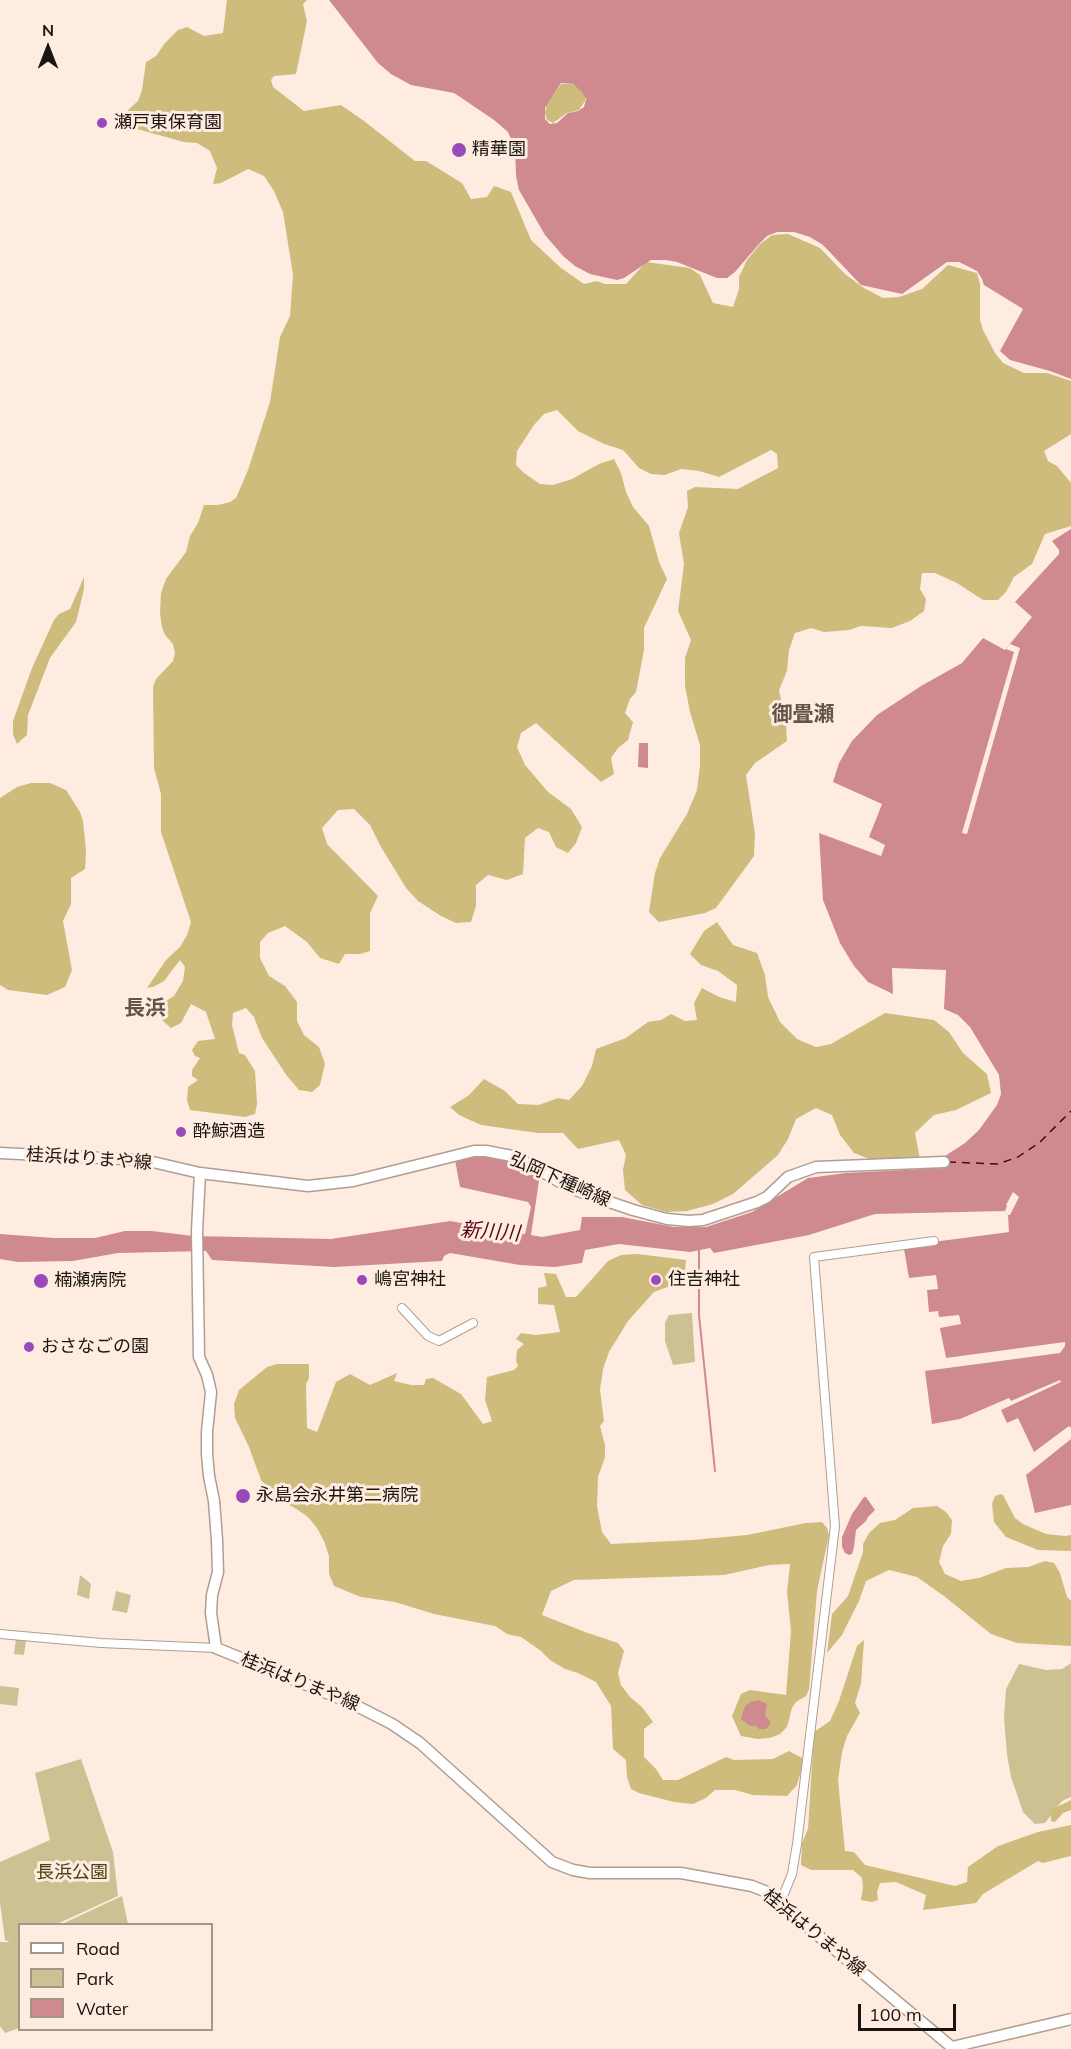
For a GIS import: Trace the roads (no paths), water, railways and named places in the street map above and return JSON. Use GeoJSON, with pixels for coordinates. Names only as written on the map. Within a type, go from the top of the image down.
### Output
{"type":"FeatureCollection","features":[{"type":"Feature","properties":{"kind":"main road","name":"弘岡下種崎線"},"geometry":{"type":"LineString","coordinates":[[200,1173],[287,1185],[322,1185],[353,1181],[453,1156],[486,1151],[512,1156],[570,1188],[589,1195],[667,1219],[689,1221],[703,1220],[757,1202],[767,1197],[788,1177],[816,1167],[945,1162]]}},
{"type":"Feature","properties":{"kind":"main road","name":"桂浜はりまや線"},"geometry":{"type":"LineString","coordinates":[[0,1153],[119,1157],[144,1160],[200,1173]]}},
{"type":"Feature","properties":{"kind":"main road"},"geometry":{"type":"LineString","coordinates":[[200,1173],[197,1234],[199,1357],[211,1392],[207,1454],[217,1540],[218,1572],[212,1595],[211,1613],[216,1648]]}},
{"type":"Feature","properties":{"kind":"main road","name":"桂浜はりまや線"},"geometry":{"type":"LineString","coordinates":[[216,1648],[349,1702],[392,1724],[420,1743],[552,1862],[590,1874],[681,1873],[752,1886],[767,1892],[781,1901],[813,1931],[953,2048],[1071,2019]]}},
{"type":"Feature","properties":{"kind":"street"},"geometry":{"type":"LineString","coordinates":[[781,1901],[792,1874],[797,1844],[835,1526],[814,1257],[934,1241]]}},
{"type":"Feature","properties":{"kind":"street"},"geometry":{"type":"LineString","coordinates":[[402,1308],[428,1336],[439,1341],[473,1323]]}},
{"type":"Feature","properties":{"kind":"street"},"geometry":{"type":"LineString","coordinates":[[0,1634],[112,1644],[216,1648]]}},
{"type":"Feature","properties":{"kind":"water"},"geometry":{"type":"Polygon","coordinates":[[[329,0],[1071,0],[1071,379],[1010,360],[1000,351],[1023,309],[984,285],[977,271],[959,262],[947,262],[902,294],[861,285],[823,245],[810,237],[794,232],[777,232],[767,236],[727,278],[717,278],[666,260],[651,260],[624,278],[617,280],[590,274],[563,256],[545,235],[519,190],[515,148],[508,132],[454,93],[411,85],[391,74],[378,63],[329,0]],[[561,83],[545,108],[545,119],[550,124],[557,123],[568,113],[584,107],[586,99],[573,84],[561,83]]]}},
{"type":"Feature","properties":{"kind":"water","name":"新川川"},"geometry":{"type":"Polygon","coordinates":[[[1071,529],[1071,1428],[1069,1426],[1034,1452],[1018,1418],[1007,1423],[1001,1410],[1061,1382],[1060,1380],[960,1419],[932,1424],[925,1371],[1060,1353],[1065,1346],[1065,1342],[946,1358],[940,1328],[961,1324],[959,1315],[939,1317],[938,1311],[929,1312],[927,1290],[938,1289],[936,1275],[909,1278],[904,1249],[933,1246],[933,1242],[1009,1232],[1008,1215],[1005,1211],[875,1214],[809,1235],[714,1253],[710,1248],[690,1252],[619,1244],[585,1250],[582,1263],[555,1267],[520,1265],[450,1253],[444,1256],[442,1261],[334,1267],[212,1260],[206,1251],[118,1253],[73,1261],[18,1262],[0,1259],[0,1234],[95,1238],[125,1231],[152,1231],[193,1236],[331,1239],[450,1221],[525,1234],[531,1207],[528,1202],[460,1187],[455,1160],[474,1155],[503,1159],[540,1174],[531,1235],[542,1237],[580,1230],[582,1217],[622,1217],[674,1227],[706,1227],[752,1212],[808,1178],[846,1173],[944,1168],[945,1156],[965,1143],[979,1130],[997,1105],[1001,1094],[999,1075],[970,1027],[958,1015],[944,1009],[946,970],[892,968],[893,994],[868,982],[854,966],[840,943],[823,900],[819,833],[881,856],[885,845],[869,837],[882,804],[833,782],[839,763],[852,741],[877,715],[962,663],[983,638],[1005,650],[1032,617],[1015,602],[1059,554],[1059,550],[1052,541],[1071,529]]]}},
{"type":"Feature","properties":{"kind":"water"},"geometry":{"type":"Polygon","coordinates":[[[639,743],[648,743],[648,768],[638,767],[639,743]]]}},
{"type":"Feature","properties":{"kind":"water"},"geometry":{"type":"Polygon","coordinates":[[[1071,1439],[1071,1505],[1035,1513],[1026,1475],[1071,1439]]]}},
{"type":"Feature","properties":{"kind":"water"},"geometry":{"type":"Polygon","coordinates":[[[864,1497],[875,1510],[856,1530],[854,1547],[852,1554],[849,1555],[842,1547],[842,1537],[852,1514],[864,1497]]]}},
{"type":"Feature","properties":{"kind":"water"},"geometry":{"type":"Polygon","coordinates":[[[759,1700],[767,1704],[765,1715],[771,1723],[766,1729],[750,1726],[741,1719],[745,1706],[759,1700]]]}},
{"type":"Feature","properties":{"kind":"waterway"},"geometry":{"type":"LineString","coordinates":[[699,1247],[699,1315],[715,1471]]}},
{"type":"Feature","properties":{"kind":"place","name":"瀬戸東保育園"},"geometry":{"type":"Point","coordinates":[102,123]}},
{"type":"Feature","properties":{"kind":"place","name":"精華園"},"geometry":{"type":"Point","coordinates":[459,150]}},
{"type":"Feature","properties":{"kind":"place","name":"酔鯨酒造"},"geometry":{"type":"Point","coordinates":[181,1132]}},
{"type":"Feature","properties":{"kind":"place","name":"嶋宮神社"},"geometry":{"type":"Point","coordinates":[362,1280]}},
{"type":"Feature","properties":{"kind":"place","name":"住吉神社"},"geometry":{"type":"Point","coordinates":[656,1280]}},
{"type":"Feature","properties":{"kind":"place","name":"楠瀬病院"},"geometry":{"type":"Point","coordinates":[41,1281]}},
{"type":"Feature","properties":{"kind":"place","name":"おさなごの園"},"geometry":{"type":"Point","coordinates":[29,1347]}},
{"type":"Feature","properties":{"kind":"place","name":"永島会永井第二病院"},"geometry":{"type":"Point","coordinates":[243,1496]}},
{"type":"Feature","properties":{"kind":"district","name":"御畳瀬"},"geometry":{"type":"Point","coordinates":[803,715]}},
{"type":"Feature","properties":{"kind":"district","name":"長浜"},"geometry":{"type":"Point","coordinates":[145,1009]}},
{"type":"Feature","properties":{"kind":"park label","name":"長浜公園"},"geometry":{"type":"Point","coordinates":[72,1873]}}]}
